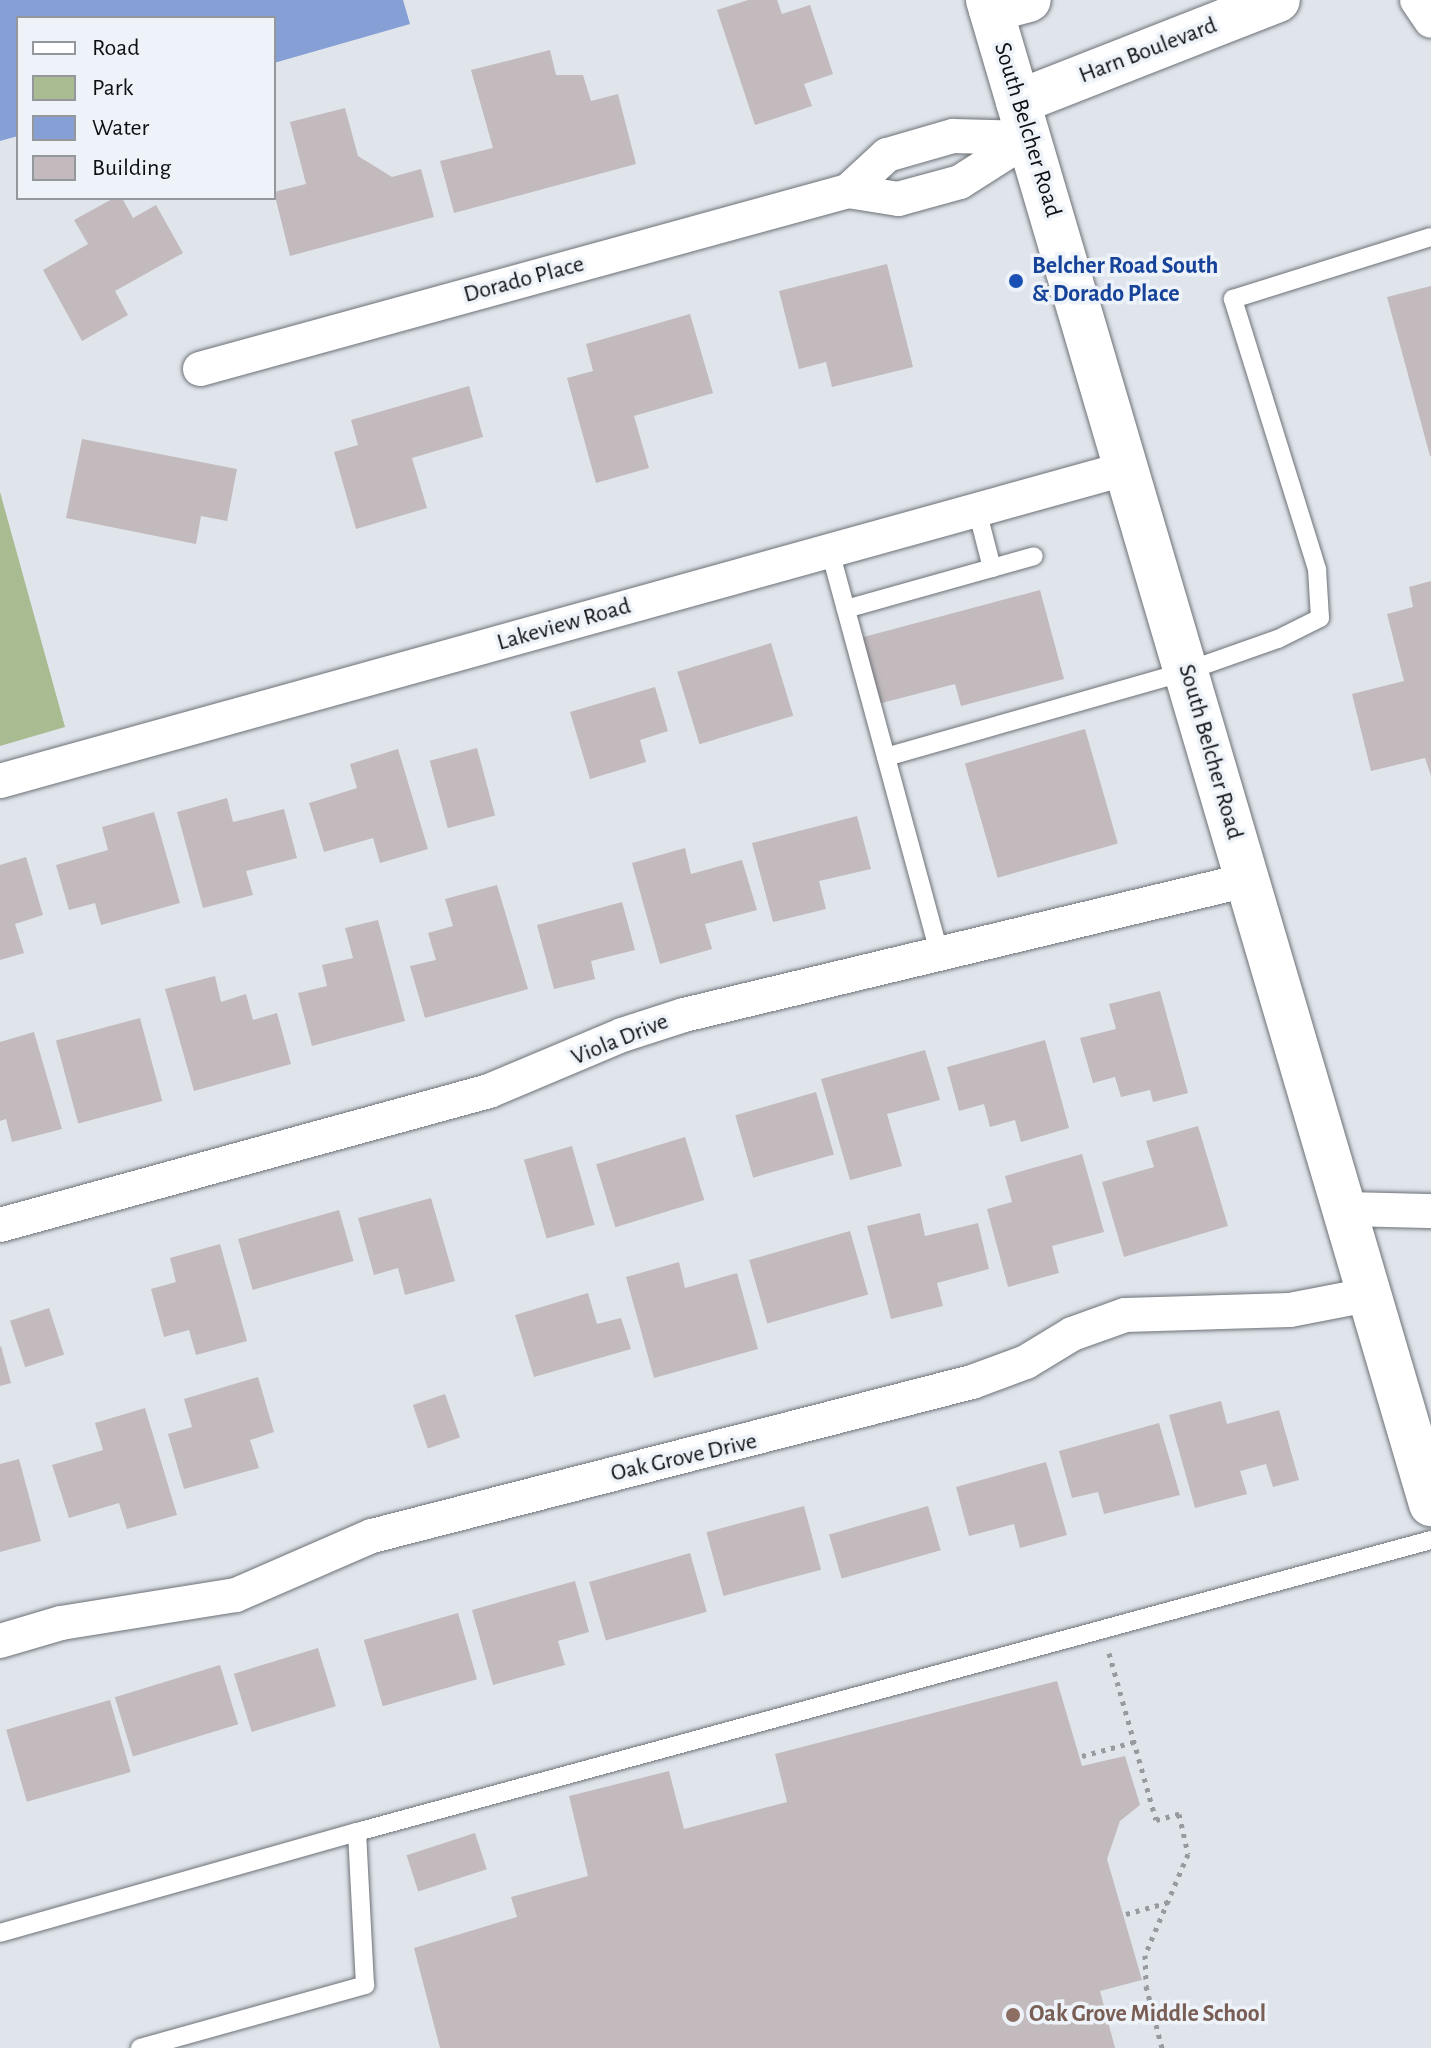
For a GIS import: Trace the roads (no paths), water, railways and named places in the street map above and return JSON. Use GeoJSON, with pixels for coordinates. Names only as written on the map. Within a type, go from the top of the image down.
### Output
{"type":"FeatureCollection","features":[{"type":"Feature","properties":{"kind":"main road","name":"Harn Boulevard"},"geometry":{"type":"LineString","coordinates":[[1024,120],[1278,0]]}},
{"type":"Feature","properties":{"kind":"main road","name":"South Belcher Road"},"geometry":{"type":"LineString","coordinates":[[1003,3],[1024,120],[1431,1504]]}},
{"type":"Feature","properties":{"kind":"street"},"geometry":{"type":"LineString","coordinates":[[1417,0],[1431,21]]}},
{"type":"Feature","properties":{"kind":"street","name":"Dorado Place"},"geometry":{"type":"LineString","coordinates":[[848,191],[887,155],[1024,120]]}},
{"type":"Feature","properties":{"kind":"street","name":"Dorado Place"},"geometry":{"type":"LineString","coordinates":[[200,369],[848,191],[898,199],[966,180],[1024,120]]}},
{"type":"Feature","properties":{"kind":"street","name":"Lakeview Road"},"geometry":{"type":"LineString","coordinates":[[0,781],[1128,468]]}},
{"type":"Feature","properties":{"kind":"street","name":"Viola Drive"},"geometry":{"type":"LineString","coordinates":[[0,1225],[489,1091],[622,1035],[684,1015],[1247,880]]}},
{"type":"Feature","properties":{"kind":"street"},"geometry":{"type":"LineString","coordinates":[[1343,1209],[1431,1211]]}},
{"type":"Feature","properties":{"kind":"street","name":"Oak Grove Drive"},"geometry":{"type":"LineString","coordinates":[[0,1641],[61,1623],[236,1595],[372,1536],[972,1382],[1026,1362],[1072,1334],[1125,1315],[1290,1310],[1368,1295]]}},
{"type":"Feature","properties":{"kind":"lane"},"geometry":{"type":"LineString","coordinates":[[886,757],[1187,671],[1278,639],[1320,618],[1317,569],[1233,299],[1431,237]]}},
{"type":"Feature","properties":{"kind":"lane"},"geometry":{"type":"LineString","coordinates":[[977,510],[992,568]]}},
{"type":"Feature","properties":{"kind":"lane"},"geometry":{"type":"LineString","coordinates":[[830,551],[939,953]]}},
{"type":"Feature","properties":{"kind":"lane"},"geometry":{"type":"LineString","coordinates":[[846,609],[1034,556]]}},
{"type":"Feature","properties":{"kind":"lane"},"geometry":{"type":"LineString","coordinates":[[0,1933],[357,1832],[1431,1540]]}},
{"type":"Feature","properties":{"kind":"lane"},"geometry":{"type":"LineString","coordinates":[[140,2048],[365,1985],[357,1832]]}},
{"type":"Feature","properties":{"kind":"water"},"geometry":{"type":"Polygon","coordinates":[[[0,0],[403,0],[410,24],[276,62],[276,16],[16,16],[16,137],[0,141],[0,0]]]}},
{"type":"Feature","properties":{"kind":"place","name":"Belcher Road South & Dorado Place"},"geometry":{"type":"Point","coordinates":[1016,281]}},
{"type":"Feature","properties":{"kind":"place","name":"Oak Grove Middle School"},"geometry":{"type":"Point","coordinates":[1013,2015]}}]}
